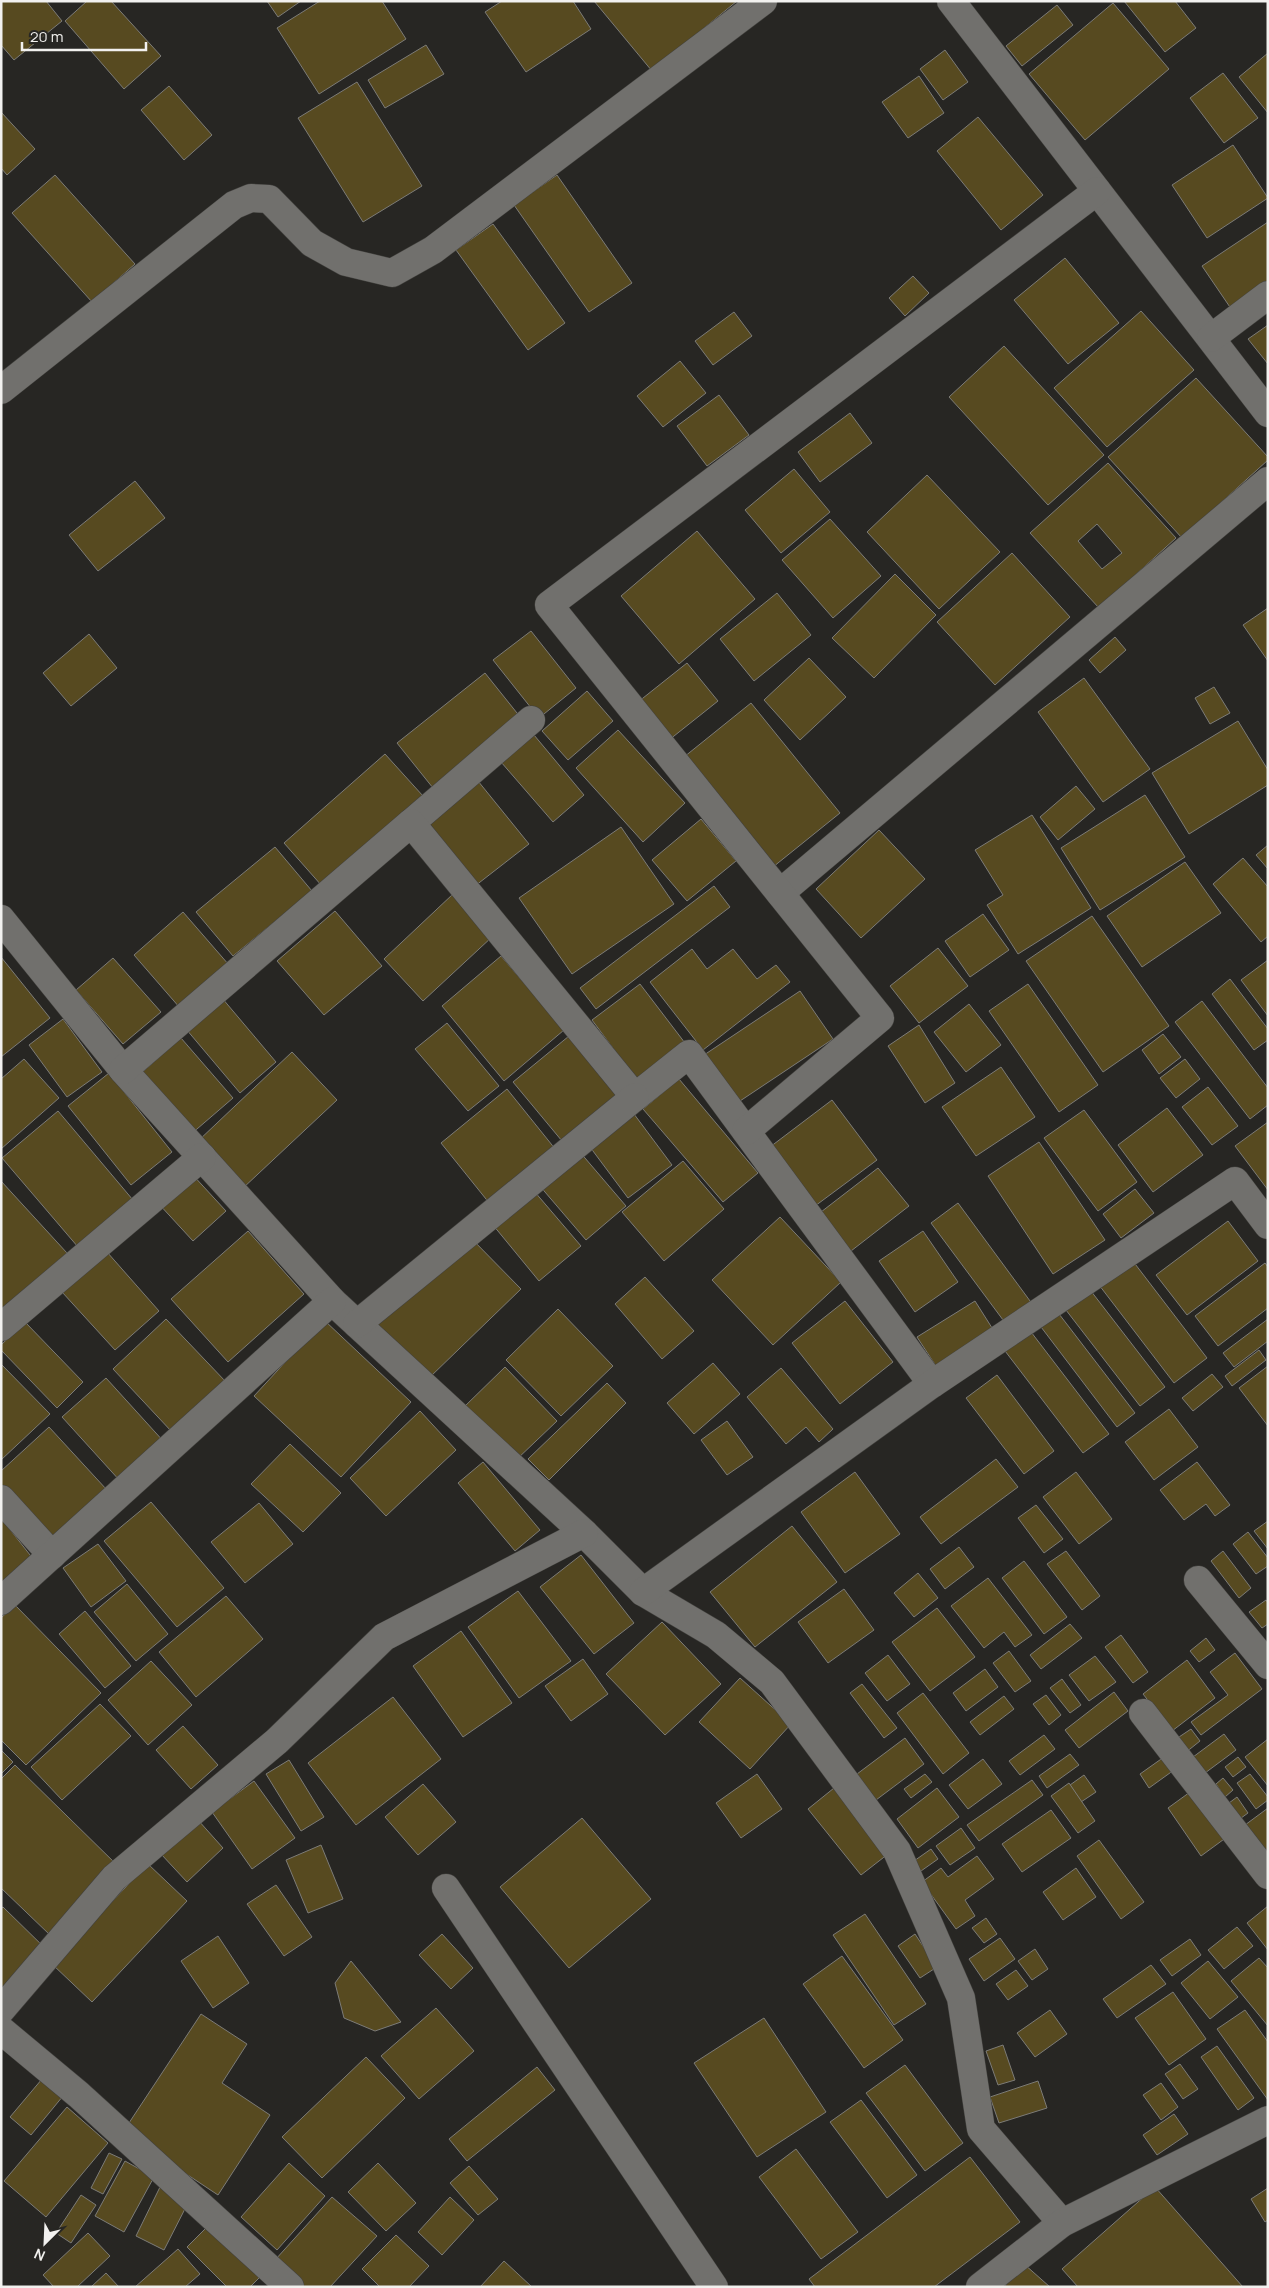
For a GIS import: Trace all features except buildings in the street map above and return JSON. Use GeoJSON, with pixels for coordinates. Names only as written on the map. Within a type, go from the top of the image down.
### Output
{"type":"FeatureCollection","features":[{"type":"Feature","properties":{"kind":"street"},"geometry":{"type":"LineString","coordinates":[[1,390],[234,205],[251,198],[269,199],[312,243],[346,262],[392,272],[433,250],[762,1]]}},
{"type":"Feature","properties":{"kind":"street"},"geometry":{"type":"LineString","coordinates":[[951,1],[1268,413]]}},
{"type":"Feature","properties":{"kind":"street"},"geometry":{"type":"LineString","coordinates":[[746,1131],[880,1018],[549,605],[1097,190]]}},
{"type":"Feature","properties":{"kind":"street"},"geometry":{"type":"LineString","coordinates":[[1211,338],[1268,295]]}},
{"type":"Feature","properties":{"kind":"street"},"geometry":{"type":"LineString","coordinates":[[780,893],[1268,482]]}},
{"type":"Feature","properties":{"kind":"street"},"geometry":{"type":"LineString","coordinates":[[123,1070],[531,720]]}},
{"type":"Feature","properties":{"kind":"street"},"geometry":{"type":"LineString","coordinates":[[411,823],[635,1097]]}},
{"type":"Feature","properties":{"kind":"street"},"geometry":{"type":"LineString","coordinates":[[1,919],[123,1070],[332,1302],[584,1533],[643,1592],[716,1635],[772,1682],[897,1851],[961,1998],[981,2130],[1062,2223]]}},
{"type":"Feature","properties":{"kind":"street"},"geometry":{"type":"LineString","coordinates":[[357,1324],[689,1054],[932,1384]]}},
{"type":"Feature","properties":{"kind":"street"},"geometry":{"type":"LineString","coordinates":[[1,1327],[202,1157]]}},
{"type":"Feature","properties":{"kind":"street"},"geometry":{"type":"LineString","coordinates":[[643,1592],[932,1384],[1235,1181],[1268,1225]]}},
{"type":"Feature","properties":{"kind":"street"},"geometry":{"type":"LineString","coordinates":[[1,1600],[332,1302]]}},
{"type":"Feature","properties":{"kind":"street"},"geometry":{"type":"LineString","coordinates":[[1,1500],[52,1555]]}},
{"type":"Feature","properties":{"kind":"street"},"geometry":{"type":"LineString","coordinates":[[1,2010],[114,1878],[277,1741],[384,1637],[584,1533]]}},
{"type":"Feature","properties":{"kind":"street"},"geometry":{"type":"LineString","coordinates":[[1198,1580],[1268,1666]]}},
{"type":"Feature","properties":{"kind":"street"},"geometry":{"type":"LineString","coordinates":[[1143,1713],[1268,1875]]}},
{"type":"Feature","properties":{"kind":"street"},"geometry":{"type":"LineString","coordinates":[[446,1888],[714,2287]]}},
{"type":"Feature","properties":{"kind":"street"},"geometry":{"type":"LineString","coordinates":[[1,2030],[79,2095],[290,2287]]}},
{"type":"Feature","properties":{"kind":"street"},"geometry":{"type":"LineString","coordinates":[[980,2287],[1062,2223],[1268,2120]]}}]}
